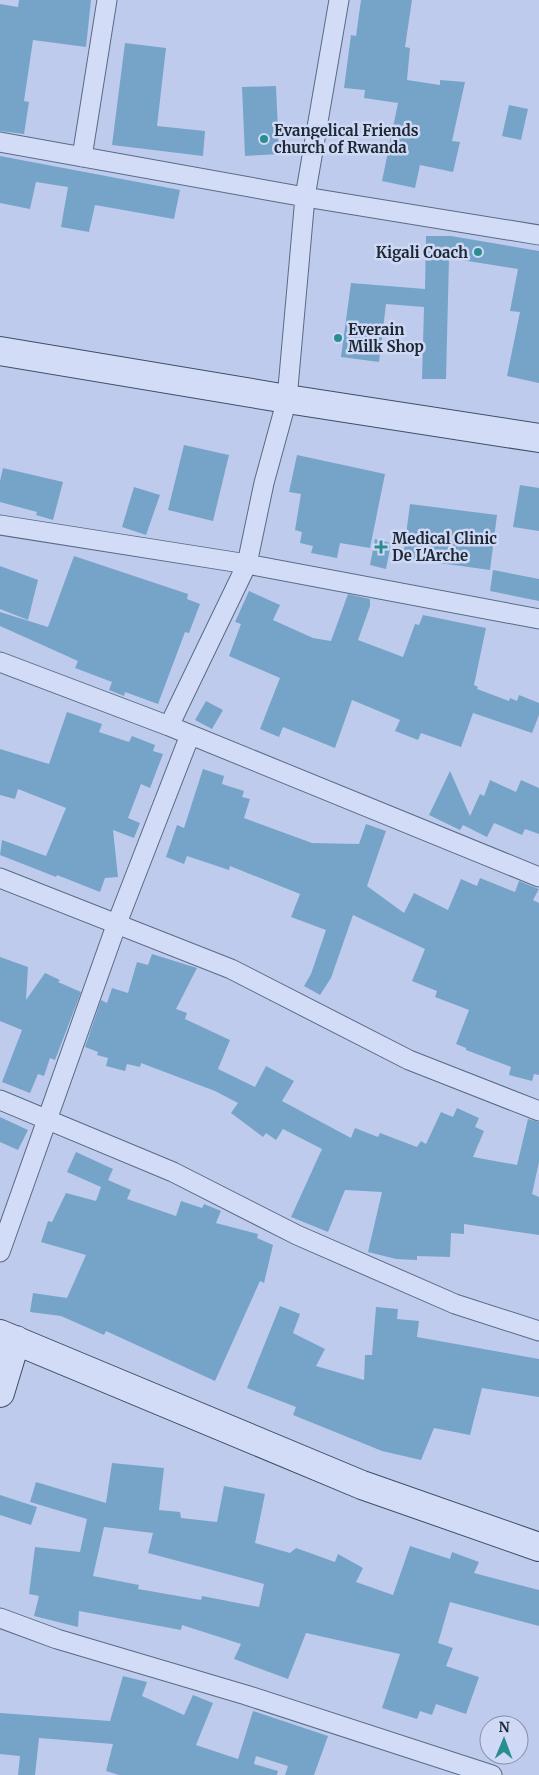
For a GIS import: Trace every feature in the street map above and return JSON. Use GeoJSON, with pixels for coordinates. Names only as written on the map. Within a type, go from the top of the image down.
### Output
{"type":"FeatureCollection","features":[{"type":"Feature","properties":{"kind":"street"},"geometry":{"type":"LineString","coordinates":[[82,157],[107,0]]}},
{"type":"Feature","properties":{"kind":"street"},"geometry":{"type":"LineString","coordinates":[[169,726],[247,564],[264,483],[288,399],[305,197],[338,0]]}},
{"type":"Feature","properties":{"kind":"street"},"geometry":{"type":"LineString","coordinates":[[0,142],[305,197],[539,235]]}},
{"type":"Feature","properties":{"kind":"street"},"geometry":{"type":"LineString","coordinates":[[0,351],[539,438]]}},
{"type":"Feature","properties":{"kind":"street"},"geometry":{"type":"LineString","coordinates":[[0,525],[247,564],[539,619]]}},
{"type":"Feature","properties":{"kind":"street"},"geometry":{"type":"LineString","coordinates":[[0,662],[169,726],[539,877]]}},
{"type":"Feature","properties":{"kind":"street"},"geometry":{"type":"LineString","coordinates":[[0,1252],[117,923],[190,735]]}},
{"type":"Feature","properties":{"kind":"street"},"geometry":{"type":"LineString","coordinates":[[0,878],[231,969],[409,1060],[539,1111]]}},
{"type":"Feature","properties":{"kind":"street"},"geometry":{"type":"LineString","coordinates":[[0,1100],[173,1172],[297,1235],[351,1260],[455,1304],[539,1331]]}},
{"type":"Feature","properties":{"kind":"street"},"geometry":{"type":"LineString","coordinates":[[0,1393],[8,1337],[362,1485],[539,1547]]}},
{"type":"Feature","properties":{"kind":"street"},"geometry":{"type":"LineString","coordinates":[[0,1618],[57,1639],[246,1695],[492,1775]]}},
{"type":"Feature","properties":{"kind":"building"},"geometry":{"type":"Polygon","coordinates":[[[19,0],[91,0],[86,47],[33,40],[24,101],[29,102],[24,134],[0,131],[0,4],[18,7],[19,0]]]}},
{"type":"Feature","properties":{"kind":"building"},"geometry":{"type":"Polygon","coordinates":[[[361,0],[412,0],[405,47],[410,48],[407,80],[440,85],[440,80],[465,82],[452,141],[460,142],[453,172],[420,165],[415,188],[382,181],[398,103],[364,98],[365,90],[344,88],[351,35],[356,36],[361,0]]]}},
{"type":"Feature","properties":{"kind":"building"},"geometry":{"type":"Polygon","coordinates":[[[125,43],[166,48],[157,126],[205,131],[203,156],[112,145],[125,43]]]}},
{"type":"Feature","properties":{"kind":"building"},"geometry":{"type":"Polygon","coordinates":[[[276,86],[279,154],[245,156],[242,87],[276,86]]]}},
{"type":"Feature","properties":{"kind":"building"},"geometry":{"type":"Polygon","coordinates":[[[509,105],[528,109],[521,140],[502,136],[509,105]]]}},
{"type":"Feature","properties":{"kind":"building"},"geometry":{"type":"Polygon","coordinates":[[[0,156],[180,190],[174,219],[95,205],[89,232],[61,227],[68,187],[36,182],[30,209],[0,203],[0,156]]]}},
{"type":"Feature","properties":{"kind":"building"},"geometry":{"type":"Polygon","coordinates":[[[426,236],[451,236],[539,251],[539,383],[507,376],[520,312],[510,311],[518,269],[449,258],[446,379],[422,379],[424,307],[386,304],[379,362],[341,357],[351,283],[425,289],[426,236]]]}},
{"type":"Feature","properties":{"kind":"building"},"geometry":{"type":"Polygon","coordinates":[[[184,445],[229,455],[213,521],[168,510],[184,445]]]}},
{"type":"Feature","properties":{"kind":"building"},"geometry":{"type":"Polygon","coordinates":[[[297,455],[385,474],[370,548],[340,543],[337,558],[311,553],[313,546],[300,543],[302,532],[295,530],[301,494],[289,492],[297,455]]]}},
{"type":"Feature","properties":{"kind":"building"},"geometry":{"type":"Polygon","coordinates":[[[3,468],[63,482],[53,520],[36,515],[37,512],[0,502],[0,481],[3,468]]]}},
{"type":"Feature","properties":{"kind":"building"},"geometry":{"type":"Polygon","coordinates":[[[520,485],[539,488],[539,531],[513,527],[520,485]]]}},
{"type":"Feature","properties":{"kind":"building"},"geometry":{"type":"Polygon","coordinates":[[[134,487],[160,495],[146,535],[122,527],[134,487]]]}},
{"type":"Feature","properties":{"kind":"building"},"geometry":{"type":"Polygon","coordinates":[[[410,504],[497,515],[490,570],[403,558],[410,504]]]}},
{"type":"Feature","properties":{"kind":"building"},"geometry":{"type":"Polygon","coordinates":[[[375,539],[391,543],[386,569],[370,565],[375,539]]]}},
{"type":"Feature","properties":{"kind":"building"},"geometry":{"type":"Polygon","coordinates":[[[74,556],[188,594],[187,599],[200,604],[189,633],[185,632],[158,704],[125,692],[124,696],[109,690],[112,682],[75,668],[78,661],[0,626],[0,612],[48,627],[74,556]]]}},
{"type":"Feature","properties":{"kind":"building"},"geometry":{"type":"Polygon","coordinates":[[[0,566],[38,580],[28,620],[0,609],[0,566]]]}},
{"type":"Feature","properties":{"kind":"building"},"geometry":{"type":"Polygon","coordinates":[[[493,570],[539,579],[539,601],[490,591],[493,570]]]}},
{"type":"Feature","properties":{"kind":"building"},"geometry":{"type":"Polygon","coordinates":[[[249,591],[280,605],[273,620],[313,638],[331,641],[348,594],[370,599],[370,606],[358,640],[403,657],[415,624],[419,625],[423,615],[486,628],[474,685],[478,687],[477,689],[509,701],[510,698],[517,701],[519,695],[539,703],[539,715],[532,733],[473,713],[461,747],[421,733],[418,740],[395,731],[400,720],[352,700],[335,748],[283,727],[279,737],[260,729],[280,678],[229,656],[241,624],[235,622],[249,591]]]}},
{"type":"Feature","properties":{"kind":"building"},"geometry":{"type":"Polygon","coordinates":[[[206,701],[223,710],[212,729],[195,720],[206,701]]]}},
{"type":"Feature","properties":{"kind":"building"},"geometry":{"type":"Polygon","coordinates":[[[67,712],[102,724],[99,732],[129,742],[132,736],[155,745],[153,751],[163,754],[150,788],[141,784],[128,818],[140,823],[134,838],[113,830],[118,877],[105,878],[100,892],[0,855],[2,840],[46,856],[66,808],[18,789],[15,799],[0,795],[0,749],[49,764],[67,712]]]}},
{"type":"Feature","properties":{"kind":"building"},"geometry":{"type":"Polygon","coordinates":[[[203,769],[224,776],[222,784],[244,791],[242,797],[250,799],[244,818],[312,843],[359,844],[366,824],[386,831],[367,886],[404,913],[414,893],[448,910],[461,879],[477,886],[480,878],[515,892],[519,881],[539,889],[533,900],[539,903],[539,1075],[534,1074],[532,1081],[509,1075],[511,1067],[466,1050],[466,1048],[456,1044],[469,1010],[435,997],[437,991],[412,981],[425,949],[353,915],[331,978],[320,995],[304,986],[311,974],[326,930],[291,917],[300,894],[230,866],[229,870],[187,856],[184,864],[166,857],[177,825],[184,828],[203,769]]]}},
{"type":"Feature","properties":{"kind":"building"},"geometry":{"type":"Polygon","coordinates":[[[450,771],[470,816],[480,794],[484,796],[490,780],[516,792],[521,780],[539,788],[539,834],[525,829],[522,835],[494,823],[487,837],[463,825],[460,830],[429,815],[450,771]]]}},
{"type":"Feature","properties":{"kind":"building"},"geometry":{"type":"Polygon","coordinates":[[[152,954],[197,968],[176,1009],[187,1013],[185,1019],[230,1040],[218,1069],[255,1087],[266,1066],[294,1081],[282,1101],[351,1138],[355,1128],[378,1137],[380,1133],[417,1147],[421,1141],[426,1144],[441,1112],[453,1117],[457,1108],[479,1118],[475,1127],[484,1131],[473,1157],[517,1165],[528,1119],[539,1122],[539,1162],[532,1194],[539,1197],[539,1235],[464,1224],[464,1234],[451,1233],[450,1257],[417,1256],[417,1260],[396,1259],[368,1252],[382,1192],[345,1190],[328,1232],[291,1217],[322,1149],[283,1129],[276,1140],[266,1133],[263,1137],[231,1113],[238,1103],[215,1091],[141,1063],[140,1067],[127,1064],[125,1071],[106,1066],[108,1058],[97,1055],[98,1052],[85,1047],[101,1000],[107,1003],[112,988],[128,993],[137,962],[148,965],[152,954]]]}},
{"type":"Feature","properties":{"kind":"building"},"geometry":{"type":"Polygon","coordinates":[[[0,957],[28,967],[26,1000],[45,973],[60,980],[58,982],[81,992],[55,1060],[50,1058],[44,1076],[38,1074],[30,1093],[2,1082],[22,1030],[0,1021],[0,957]]]}},
{"type":"Feature","properties":{"kind":"building"},"geometry":{"type":"Polygon","coordinates":[[[0,1117],[28,1130],[18,1150],[0,1142],[0,1117]]]}},
{"type":"Feature","properties":{"kind":"building"},"geometry":{"type":"Polygon","coordinates":[[[76,1152],[113,1169],[108,1180],[131,1190],[127,1199],[176,1216],[181,1201],[202,1208],[204,1204],[221,1211],[216,1223],[258,1234],[257,1238],[273,1245],[264,1283],[260,1281],[215,1381],[106,1331],[104,1335],[61,1316],[30,1312],[33,1293],[67,1298],[86,1255],[41,1242],[48,1221],[52,1222],[66,1193],[96,1201],[101,1187],[67,1172],[76,1152]]]}},
{"type":"Feature","properties":{"kind":"building"},"geometry":{"type":"Polygon","coordinates":[[[280,1306],[300,1314],[293,1333],[325,1349],[316,1366],[364,1380],[365,1355],[372,1355],[376,1307],[398,1309],[397,1319],[419,1321],[417,1337],[539,1359],[539,1397],[482,1388],[470,1435],[434,1428],[421,1460],[382,1451],[293,1415],[296,1407],[247,1388],[280,1306]]]}},
{"type":"Feature","properties":{"kind":"building"},"geometry":{"type":"Polygon","coordinates":[[[112,1463],[164,1468],[159,1510],[180,1512],[181,1518],[217,1522],[224,1486],[265,1494],[255,1543],[290,1553],[296,1548],[335,1562],[338,1554],[363,1568],[356,1582],[393,1595],[410,1546],[450,1559],[452,1552],[479,1562],[474,1573],[539,1590],[539,1626],[450,1602],[438,1643],[453,1648],[446,1666],[479,1677],[466,1714],[436,1704],[432,1715],[420,1711],[417,1719],[382,1708],[400,1654],[306,1633],[288,1679],[234,1659],[241,1644],[182,1625],[181,1630],[79,1611],[78,1627],[34,1616],[39,1596],[29,1594],[35,1547],[80,1552],[87,1519],[30,1502],[36,1482],[106,1503],[112,1463]],[[104,1527],[93,1576],[139,1585],[138,1589],[201,1600],[202,1596],[259,1607],[264,1584],[148,1553],[153,1533],[104,1527]]]}},
{"type":"Feature","properties":{"kind":"building"},"geometry":{"type":"Polygon","coordinates":[[[0,1495],[37,1507],[31,1525],[0,1515],[0,1495]]]}},
{"type":"Feature","properties":{"kind":"building"},"geometry":{"type":"Polygon","coordinates":[[[123,1676],[147,1682],[142,1696],[184,1715],[193,1695],[213,1703],[196,1745],[238,1759],[253,1711],[328,1736],[314,1775],[285,1775],[288,1766],[256,1756],[254,1764],[278,1771],[277,1775],[119,1775],[106,1771],[113,1744],[39,1738],[35,1775],[18,1775],[20,1756],[0,1754],[0,1713],[110,1721],[123,1676]]]}},
{"type":"Feature","properties":{"kind":"place","name":"Evangelical Friends church of Rwanda"},"geometry":{"type":"Point","coordinates":[264,139]}},
{"type":"Feature","properties":{"kind":"place","name":"Kigali Coach"},"geometry":{"type":"Point","coordinates":[478,252]}},
{"type":"Feature","properties":{"kind":"place","name":"Everain Milk Shop"},"geometry":{"type":"Point","coordinates":[338,338]}},
{"type":"Feature","properties":{"kind":"place","name":"Medical Clinic De L'Arche"},"geometry":{"type":"Point","coordinates":[381,547]}}]}
